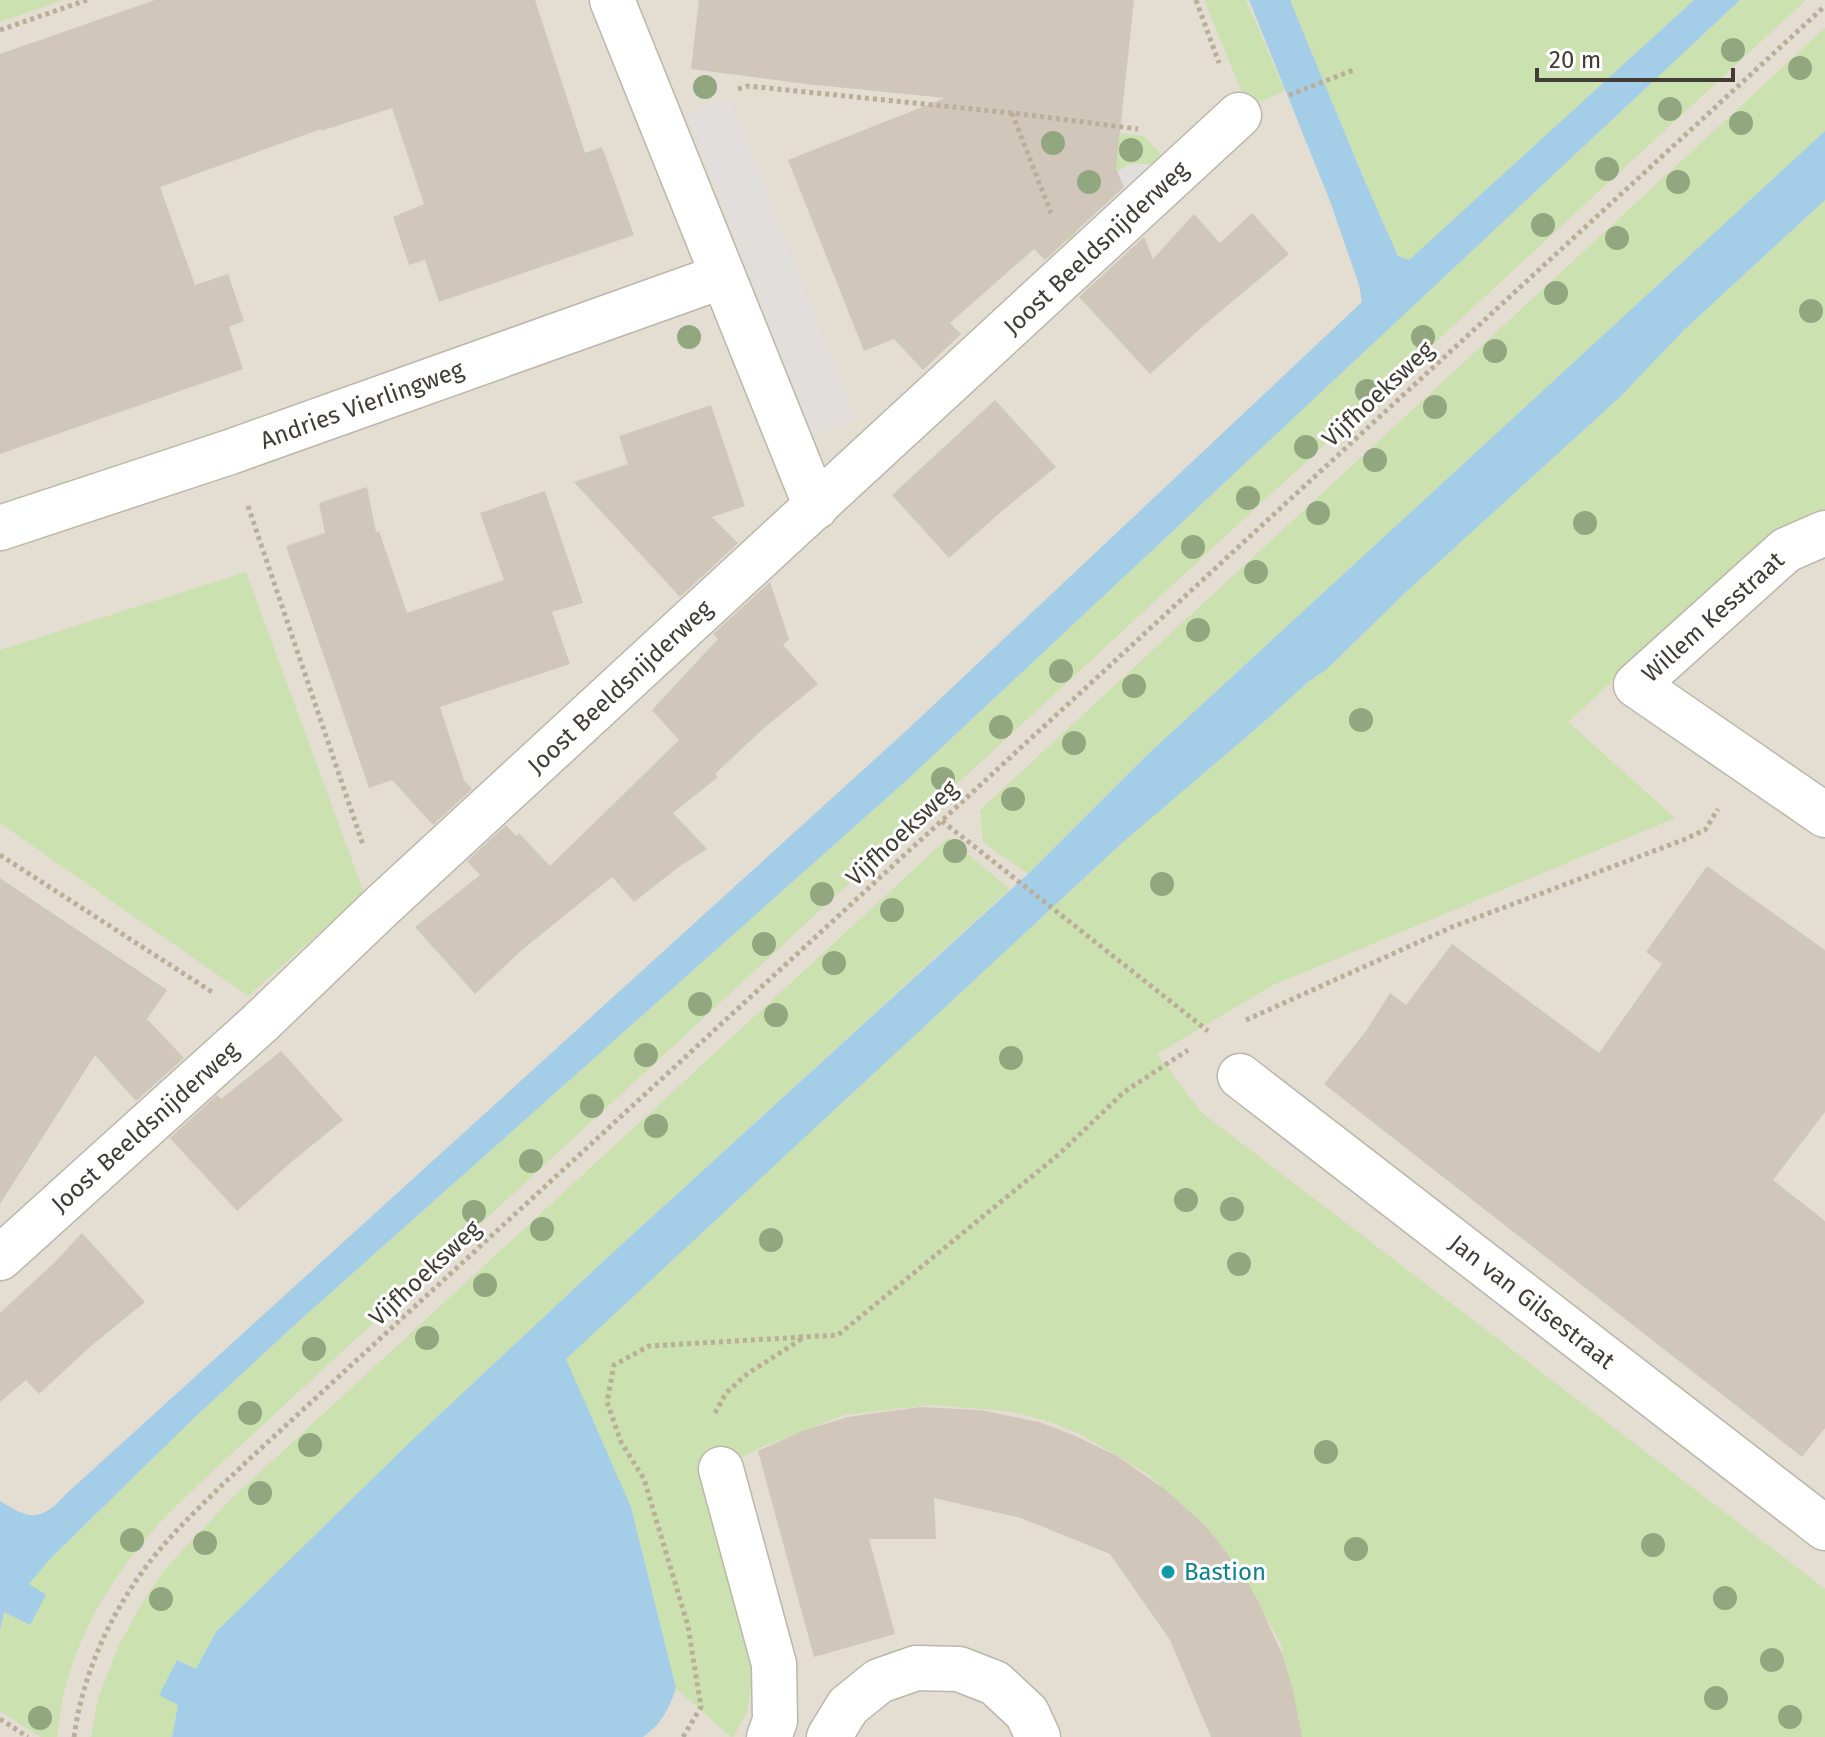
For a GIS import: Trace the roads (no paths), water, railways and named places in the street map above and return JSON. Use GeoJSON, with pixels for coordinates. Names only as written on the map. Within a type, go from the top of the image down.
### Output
{"type":"FeatureCollection","features":[{"type":"Feature","properties":{"kind":"street"},"geometry":{"type":"LineString","coordinates":[[612,0],[816,507]]}},
{"type":"Feature","properties":{"kind":"street","name":"Joost Beeldsnijderweg"},"geometry":{"type":"LineString","coordinates":[[0,1258],[260,1023],[383,905],[1239,115]]}},
{"type":"Feature","properties":{"kind":"street","name":"Andries Vierlingweg"},"geometry":{"type":"LineString","coordinates":[[0,528],[230,452],[723,276]]}},
{"type":"Feature","properties":{"kind":"street","name":"Willem Kesstraat"},"geometry":{"type":"LineString","coordinates":[[1825,533],[1786,550],[1636,685],[1825,815]]}},
{"type":"Feature","properties":{"kind":"street","name":"Jan van Gilsestraat"},"geometry":{"type":"LineString","coordinates":[[1240,1076],[1825,1528]]}},
{"type":"Feature","properties":{"kind":"street"},"geometry":{"type":"LineString","coordinates":[[721,1469],[774,1664],[772,1729],[827,1737],[848,1706],[879,1681],[916,1668],[959,1669],[995,1683],[1027,1713],[1038,1737]]}},
{"type":"Feature","properties":{"kind":"water"},"geometry":{"type":"Polygon","coordinates":[[[1249,0],[1290,0],[1398,256],[1409,260],[1694,0],[1740,0],[908,779],[194,1418],[50,1559],[29,1584],[46,1595],[30,1625],[4,1612],[0,1631],[0,1501],[27,1515],[42,1514],[57,1503],[907,730],[1362,302],[1330,201],[1249,0]]]}},
{"type":"Feature","properties":{"kind":"water"},"geometry":{"type":"Polygon","coordinates":[[[1825,131],[1825,200],[1684,330],[1620,397],[1407,591],[1327,669],[1122,843],[566,1359],[631,1507],[676,1688],[655,1727],[643,1737],[172,1737],[178,1705],[159,1695],[177,1660],[196,1669],[216,1632],[408,1444],[1028,874],[1147,755],[1825,131]]]}},
{"type":"Feature","properties":{"kind":"place","name":"Bastion"},"geometry":{"type":"Point","coordinates":[1168,1572]}}]}
